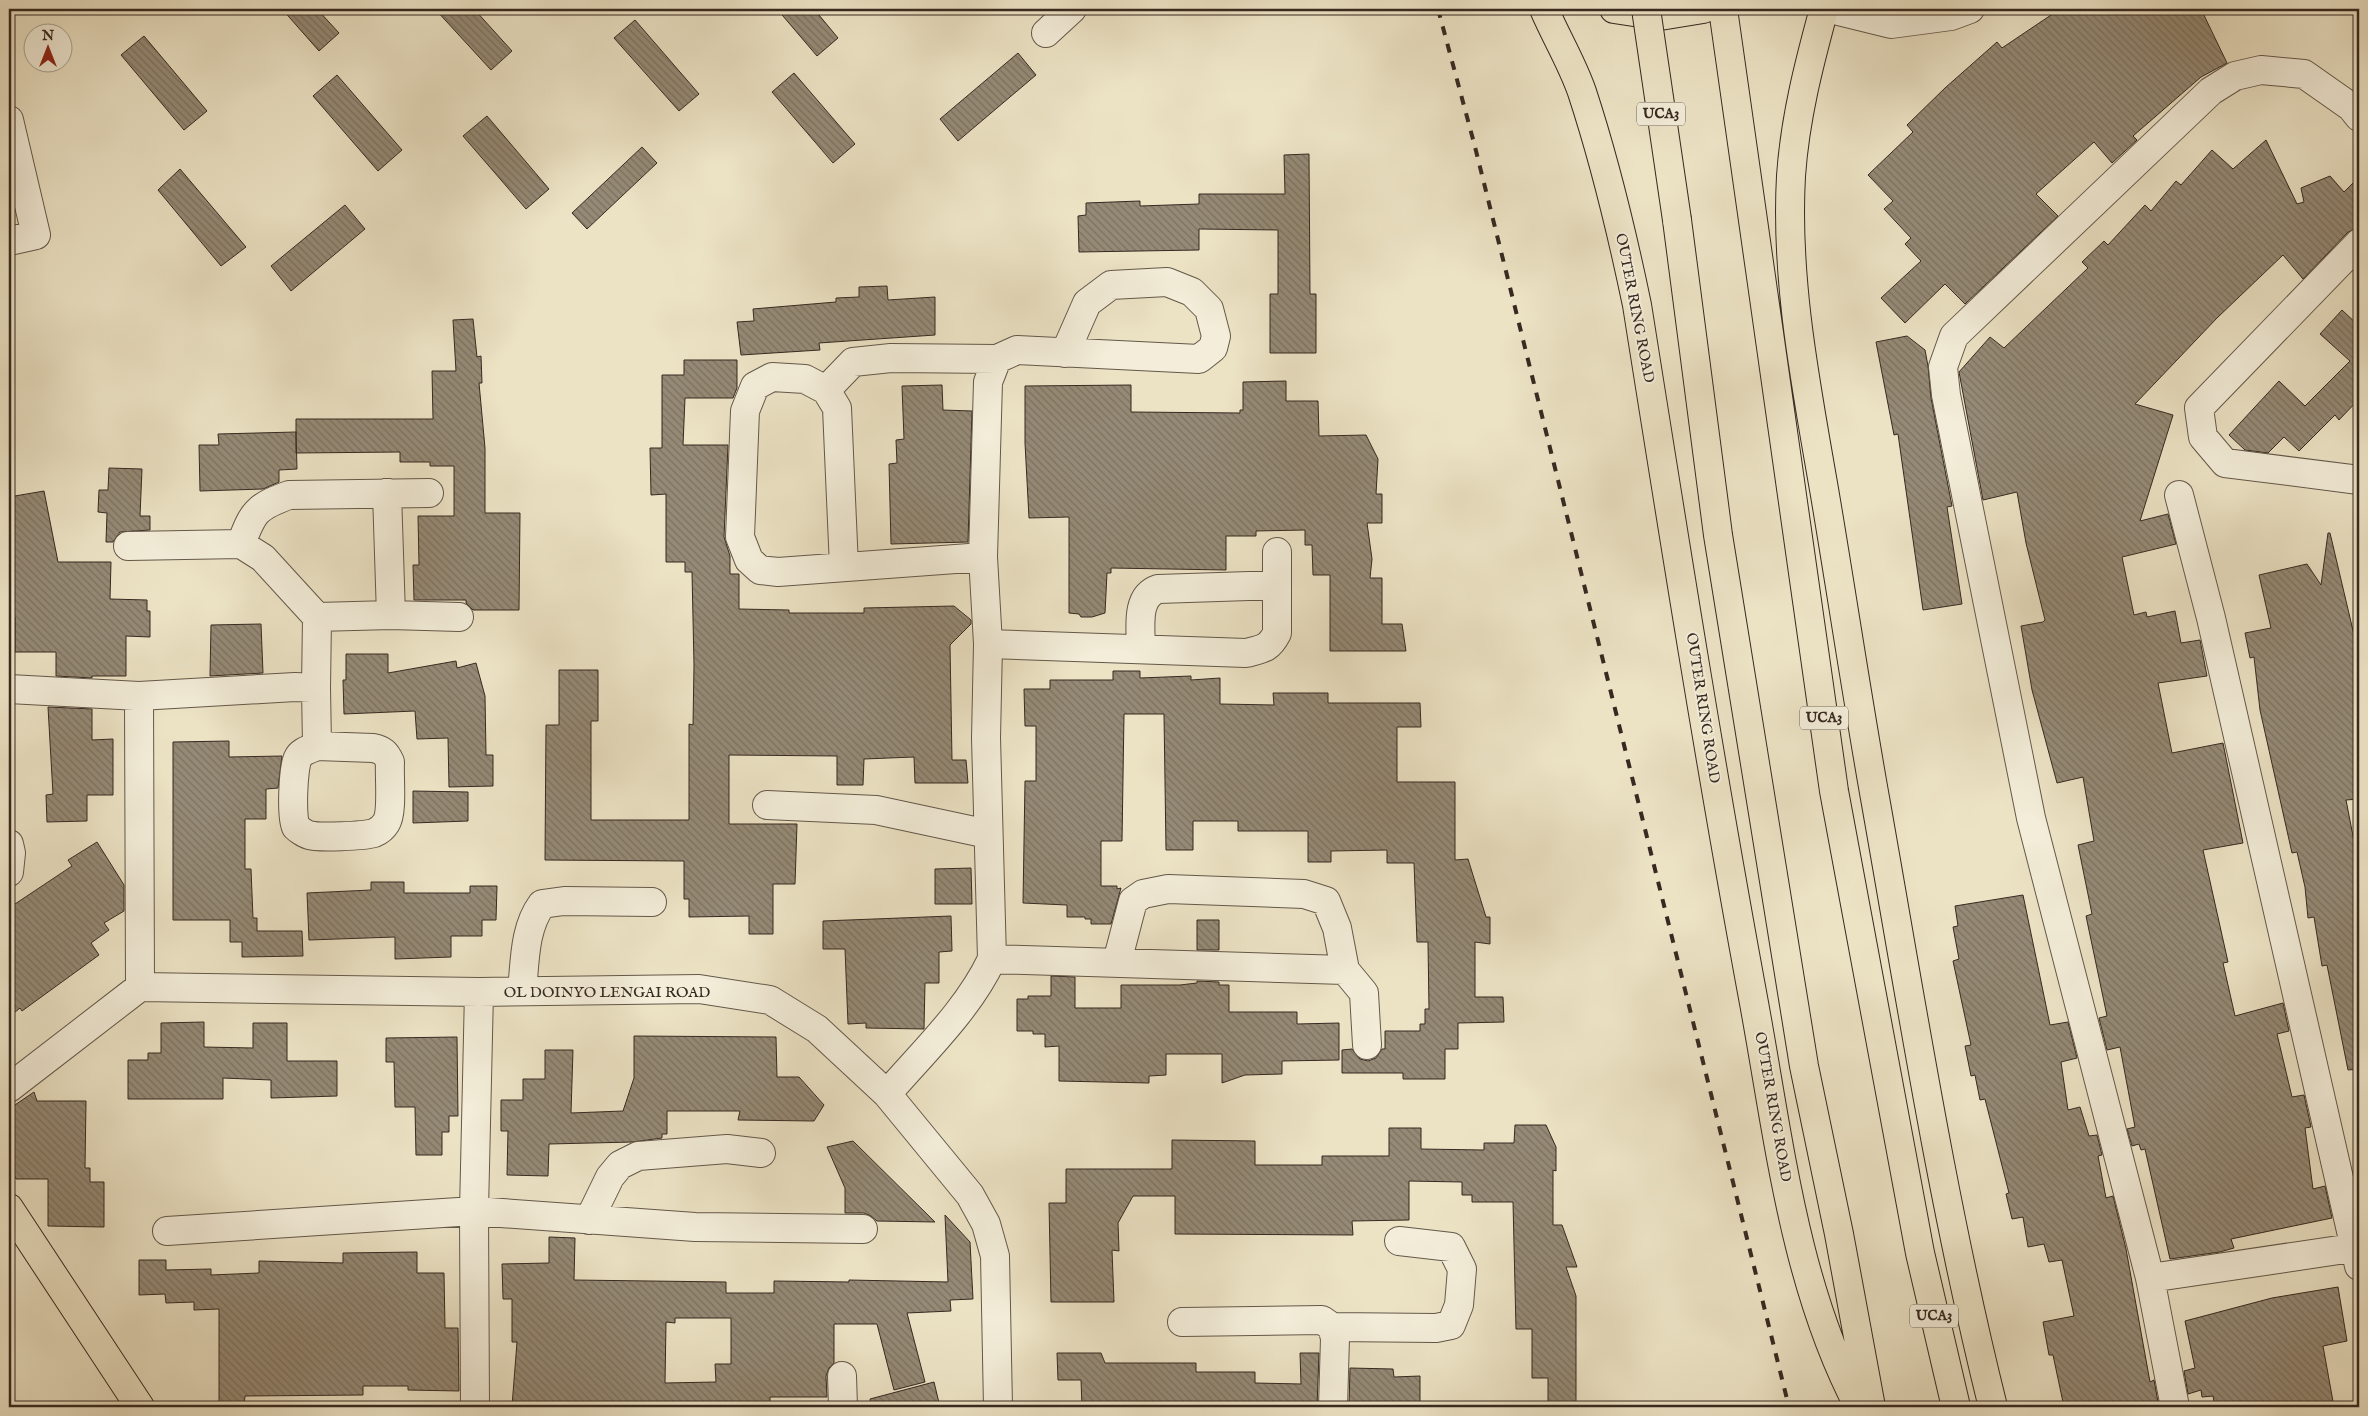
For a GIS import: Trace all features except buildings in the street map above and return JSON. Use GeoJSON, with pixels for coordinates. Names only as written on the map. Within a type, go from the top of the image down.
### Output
{"type":"FeatureCollection","features":[{"type":"Feature","properties":{"kind":"main road","name":"OUTER RING ROAD"},"geometry":{"type":"LineString","coordinates":[[1544,9],[1581,90],[1608,177],[1624,242],[1637,305],[1739,922],[1797,1238],[1840,1370],[1859,1407]]}},
{"type":"Feature","properties":{"kind":"main road"},"geometry":{"type":"LineString","coordinates":[[1614,9],[1660,16],[1703,9]]}},
{"type":"Feature","properties":{"kind":"main road","name":"UCA3"},"geometry":{"type":"LineString","coordinates":[[1646,9],[1677,220],[1718,535],[1804,1066],[1839,1234],[1871,1407]]}},
{"type":"Feature","properties":{"kind":"main road","name":"UCA3"},"geometry":{"type":"LineString","coordinates":[[1723,9],[1834,791],[1920,1254],[1956,1407]]}},
{"type":"Feature","properties":{"kind":"main road","name":"UCA3"},"geometry":{"type":"LineString","coordinates":[[1824,9],[1804,82],[1795,130],[1791,217],[1793,285],[1815,437],[1909,991],[1944,1183],[1991,1404]]}},
{"type":"Feature","properties":{"kind":"main road"},"geometry":{"type":"LineString","coordinates":[[11,1216],[140,1407]]}},
{"type":"Feature","properties":{"kind":"street"},"geometry":{"type":"LineString","coordinates":[[1046,33],[1072,9]]}},
{"type":"Feature","properties":{"kind":"street"},"geometry":{"type":"LineString","coordinates":[[1830,9],[1892,24],[1951,16],[1970,9]]}},
{"type":"Feature","properties":{"kind":"street"},"geometry":{"type":"LineString","coordinates":[[2175,1407],[2150,1278],[2031,818],[1946,394],[1943,367],[1954,336],[2211,91],[2235,76],[2261,70],[2304,74],[2351,107],[2359,117]]}},
{"type":"Feature","properties":{"kind":"street"},"geometry":{"type":"LineString","coordinates":[[9,120],[36,235],[9,241]]}},
{"type":"Feature","properties":{"kind":"street"},"geometry":{"type":"LineString","coordinates":[[2359,243],[2199,408],[2203,437],[2224,463],[2359,480]]}},
{"type":"Feature","properties":{"kind":"street"},"geometry":{"type":"LineString","coordinates":[[826,390],[853,362],[891,358],[997,359],[1017,350],[1065,353],[1199,359],[1212,348],[1216,336],[1209,309],[1192,292],[1167,282],[1111,285],[1087,303],[1065,353]]}},
{"type":"Feature","properties":{"kind":"street"},"geometry":{"type":"LineString","coordinates":[[887,1094],[961,1008],[983,979],[992,959],[986,738],[988,644],[983,557],[988,382],[997,359]]}},
{"type":"Feature","properties":{"kind":"street"},"geometry":{"type":"LineString","coordinates":[[844,567],[836,408],[826,390],[806,379],[772,377],[755,386],[745,411],[740,537],[749,560],[760,570],[778,572],[983,557]]}},
{"type":"Feature","properties":{"kind":"street"},"geometry":{"type":"LineString","coordinates":[[386,493],[391,615]]}},
{"type":"Feature","properties":{"kind":"street"},"geometry":{"type":"LineString","coordinates":[[241,544],[252,516],[268,502],[289,494],[429,493]]}},
{"type":"Feature","properties":{"kind":"street"},"geometry":{"type":"LineString","coordinates":[[2150,1278],[2358,1254],[2213,627],[2179,495]]}},
{"type":"Feature","properties":{"kind":"street"},"geometry":{"type":"LineString","coordinates":[[128,546],[241,544],[263,558],[318,617],[317,746]]}},
{"type":"Feature","properties":{"kind":"street"},"geometry":{"type":"LineString","coordinates":[[988,644],[1246,653],[1271,645],[1277,633],[1277,552]]}},
{"type":"Feature","properties":{"kind":"street"},"geometry":{"type":"LineString","coordinates":[[1142,649],[1141,613],[1144,601],[1150,592],[1158,589],[1276,585]]}},
{"type":"Feature","properties":{"kind":"street"},"geometry":{"type":"LineString","coordinates":[[318,617],[391,615],[459,617]]}},
{"type":"Feature","properties":{"kind":"street"},"geometry":{"type":"LineString","coordinates":[[9,689],[139,696],[295,687],[316,688]]}},
{"type":"Feature","properties":{"kind":"street"},"geometry":{"type":"LineString","coordinates":[[9,1088],[140,987],[139,696]]}},
{"type":"Feature","properties":{"kind":"street"},"geometry":{"type":"LineString","coordinates":[[767,805],[876,810],[988,834]]}},
{"type":"Feature","properties":{"kind":"street"},"geometry":{"type":"LineString","coordinates":[[9,844],[11,853],[9,872]]}},
{"type":"Feature","properties":{"kind":"street"},"geometry":{"type":"LineString","coordinates":[[1117,962],[1133,901],[1143,894],[1168,889],[1304,894],[1326,902],[1337,928],[1345,970],[1364,993],[1367,1045]]}},
{"type":"Feature","properties":{"kind":"street"},"geometry":{"type":"LineString","coordinates":[[522,991],[527,946],[534,915],[542,904],[564,902],[652,902]]}},
{"type":"Feature","properties":{"kind":"street"},"geometry":{"type":"LineString","coordinates":[[992,959],[1345,970]]}},
{"type":"Feature","properties":{"kind":"street","name":"OL DOINYO LENGAI ROAD"},"geometry":{"type":"LineString","coordinates":[[140,987],[479,992],[699,989],[770,1000],[817,1029],[887,1094],[970,1195],[986,1224],[995,1256],[998,1407]]}},
{"type":"Feature","properties":{"kind":"street"},"geometry":{"type":"LineString","coordinates":[[475,1407],[474,1211],[479,992]]}},
{"type":"Feature","properties":{"kind":"street"},"geometry":{"type":"LineString","coordinates":[[589,1220],[610,1177],[620,1165],[638,1156],[726,1148],[761,1154]]}},
{"type":"Feature","properties":{"kind":"street"},"geometry":{"type":"LineString","coordinates":[[167,1231],[474,1211],[695,1227],[863,1230]]}},
{"type":"Feature","properties":{"kind":"street"},"geometry":{"type":"LineString","coordinates":[[1332,1328],[1436,1328],[1451,1324],[1459,1305],[1462,1269],[1451,1247],[1399,1241]]}},
{"type":"Feature","properties":{"kind":"street"},"geometry":{"type":"LineString","coordinates":[[1182,1322],[1322,1320],[1332,1328],[1335,1338],[1333,1407]]}},
{"type":"Feature","properties":{"kind":"street"},"geometry":{"type":"LineString","coordinates":[[842,1376],[843,1407]]}},
{"type":"Feature","properties":{"kind":"railway"},"geometry":{"type":"LineString","coordinates":[[1438,9],[1474,143],[1789,1407]]}}]}
